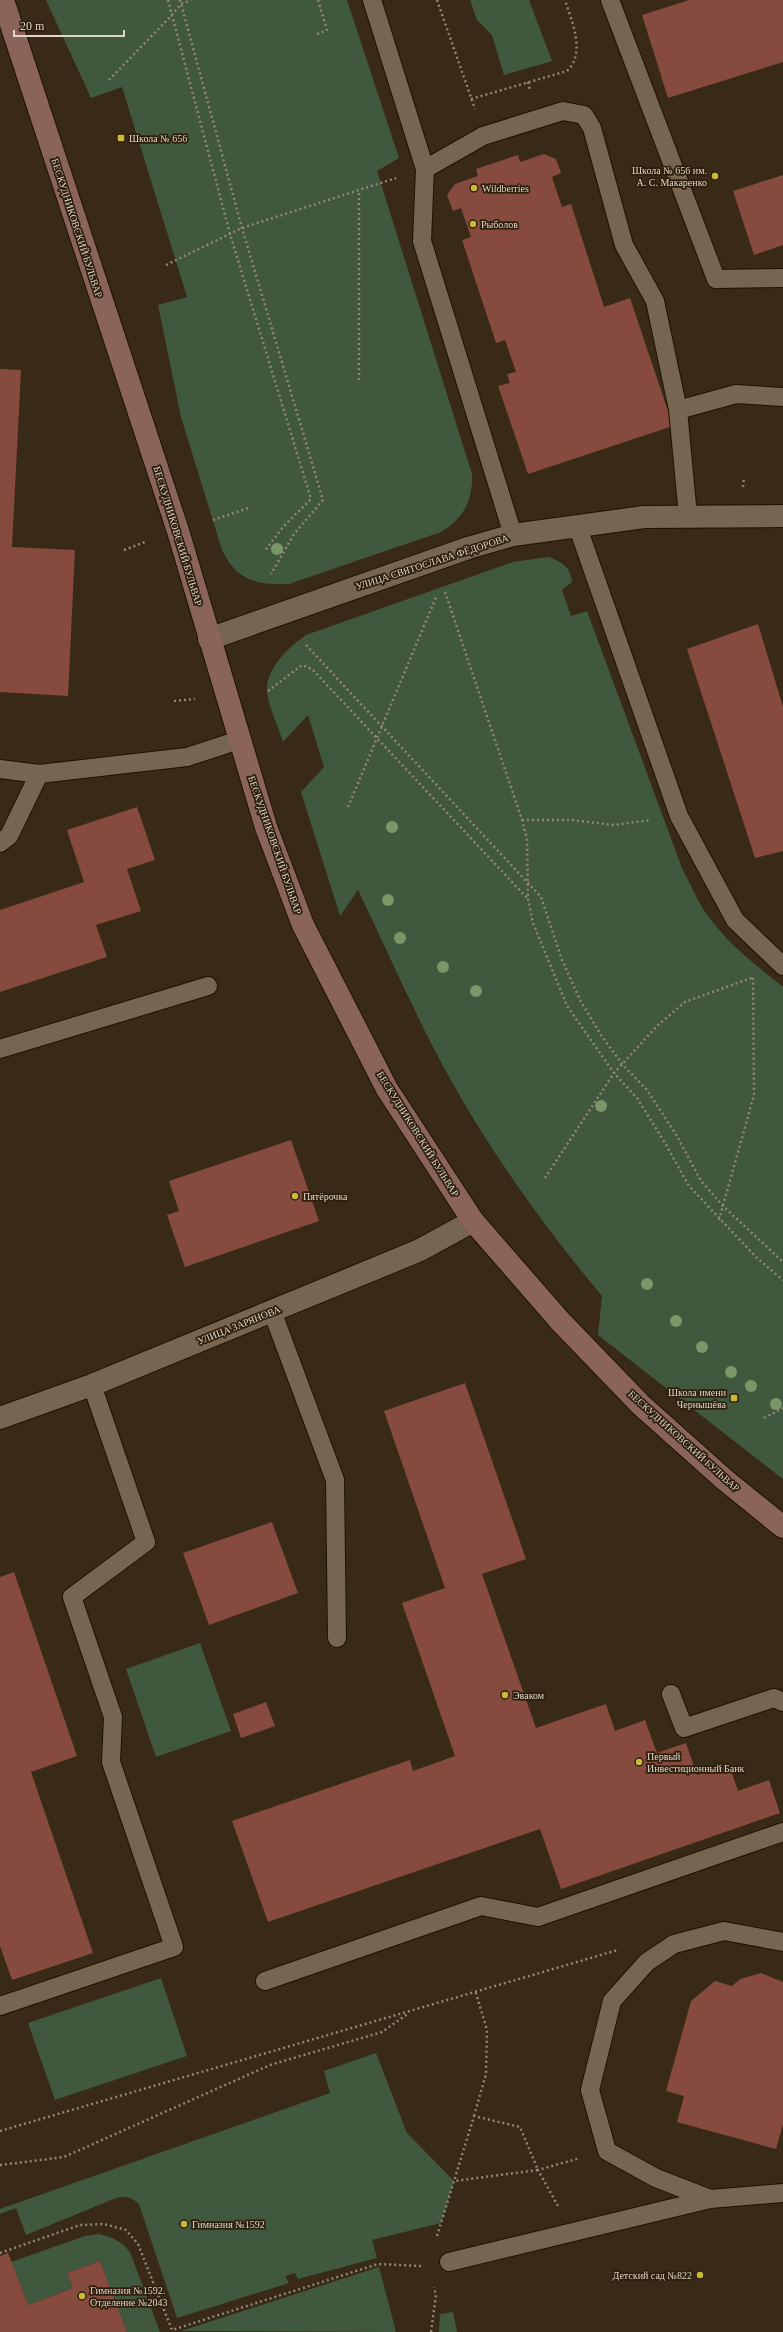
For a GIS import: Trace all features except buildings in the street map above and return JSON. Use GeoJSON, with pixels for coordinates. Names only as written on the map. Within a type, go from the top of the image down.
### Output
{"type":"FeatureCollection","features":[{"type":"Feature","properties":{"kind":"street","name":"БЕСКУДНИКОВСКИЙ БУЛЬВАР"},"geometry":{"type":"LineString","coordinates":[[3,0],[178,532],[266,827],[303,925],[387,1089],[473,1221],[560,1321],[641,1405],[725,1480],[783,1527]]}},
{"type":"Feature","properties":{"kind":"street","name":"УЛИЦА СВЯТОСЛАВА ФЁДОРОВА"},"geometry":{"type":"LineString","coordinates":[[209,639],[468,548],[513,535],[644,517],[783,516]]}},
{"type":"Feature","properties":{"kind":"street","name":"УЛИЦА ЗАРЯНОВА"},"geometry":{"type":"LineString","coordinates":[[0,1418],[92,1385],[420,1250],[473,1221]]}},
{"type":"Feature","properties":{"kind":"lane"},"geometry":{"type":"LineString","coordinates":[[372,0],[425,169],[422,241],[504,500],[513,535]]}},
{"type":"Feature","properties":{"kind":"lane"},"geometry":{"type":"LineString","coordinates":[[610,0],[716,279],[783,278]]}},
{"type":"Feature","properties":{"kind":"lane"},"geometry":{"type":"LineString","coordinates":[[425,169],[483,136],[563,111],[584,115],[592,128],[624,245],[655,301],[678,410],[688,516]]}},
{"type":"Feature","properties":{"kind":"lane"},"geometry":{"type":"LineString","coordinates":[[678,410],[736,394],[783,397]]}},
{"type":"Feature","properties":{"kind":"lane"},"geometry":{"type":"LineString","coordinates":[[577,525],[679,816],[735,920],[783,966]]}},
{"type":"Feature","properties":{"kind":"lane"},"geometry":{"type":"LineString","coordinates":[[0,769],[39,774],[187,757],[240,740]]}},
{"type":"Feature","properties":{"kind":"lane"},"geometry":{"type":"LineString","coordinates":[[0,844],[9,836],[39,774]]}},
{"type":"Feature","properties":{"kind":"lane"},"geometry":{"type":"LineString","coordinates":[[0,1049],[208,986]]}},
{"type":"Feature","properties":{"kind":"lane"},"geometry":{"type":"LineString","coordinates":[[272,1311],[335,1480],[337,1638]]}},
{"type":"Feature","properties":{"kind":"lane"},"geometry":{"type":"LineString","coordinates":[[0,2006],[174,1947],[111,1762],[113,1717],[72,1597],[146,1542],[92,1385]]}},
{"type":"Feature","properties":{"kind":"lane"},"geometry":{"type":"LineString","coordinates":[[671,1694],[684,1728],[774,1698],[783,1702]]}},
{"type":"Feature","properties":{"kind":"lane"},"geometry":{"type":"LineString","coordinates":[[265,1981],[481,1906],[538,1917],[783,1832]]}},
{"type":"Feature","properties":{"kind":"lane"},"geometry":{"type":"LineString","coordinates":[[710,2200],[656,2178],[607,2150],[590,2090],[612,2001],[647,1962],[674,1944],[724,1930],[783,1942]]}},
{"type":"Feature","properties":{"kind":"lane"},"geometry":{"type":"LineString","coordinates":[[449,2262],[710,2200],[783,2193]]}},
{"type":"Feature","properties":{"kind":"path"},"geometry":{"type":"LineString","coordinates":[[168,0],[230,234],[311,499],[283,526],[264,552]]}},
{"type":"Feature","properties":{"kind":"path"},"geometry":{"type":"LineString","coordinates":[[180,0],[242,228],[324,500],[294,534],[271,574]]}},
{"type":"Feature","properties":{"kind":"path"},"geometry":{"type":"LineString","coordinates":[[109,80],[172,16],[181,4],[191,0]]}},
{"type":"Feature","properties":{"kind":"path"},"geometry":{"type":"LineString","coordinates":[[317,34],[327,30],[318,0]]}},
{"type":"Feature","properties":{"kind":"path"},"geometry":{"type":"LineString","coordinates":[[437,0],[471,99],[567,71],[573,65],[576,56],[576,46],[565,0]]}},
{"type":"Feature","properties":{"kind":"path"},"geometry":{"type":"LineString","coordinates":[[166,265],[242,228],[425,169]]}},
{"type":"Feature","properties":{"kind":"path"},"geometry":{"type":"LineString","coordinates":[[358,380],[360,190]]}},
{"type":"Feature","properties":{"kind":"path"},"geometry":{"type":"LineString","coordinates":[[743,487],[744,477]]}},
{"type":"Feature","properties":{"kind":"path"},"geometry":{"type":"LineString","coordinates":[[213,520],[249,508]]}},
{"type":"Feature","properties":{"kind":"path"},"geometry":{"type":"LineString","coordinates":[[124,550],[145,542]]}},
{"type":"Feature","properties":{"kind":"path"},"geometry":{"type":"LineString","coordinates":[[445,592],[522,820],[527,839],[528,899],[533,923],[567,1006],[614,1073],[637,1098],[665,1143],[689,1186],[719,1220],[756,1257],[783,1280]]}},
{"type":"Feature","properties":{"kind":"path"},"geometry":{"type":"LineString","coordinates":[[348,807],[383,727],[437,595]]}},
{"type":"Feature","properties":{"kind":"path"},"geometry":{"type":"LineString","coordinates":[[306,645],[541,897],[562,960],[580,1000],[601,1035],[622,1064],[647,1090],[677,1136],[702,1181],[723,1206],[759,1242],[783,1262]]}},
{"type":"Feature","properties":{"kind":"path"},"geometry":{"type":"LineString","coordinates":[[268,692],[302,665],[312,669],[528,899]]}},
{"type":"Feature","properties":{"kind":"path"},"geometry":{"type":"LineString","coordinates":[[174,701],[195,699]]}},
{"type":"Feature","properties":{"kind":"path"},"geometry":{"type":"LineString","coordinates":[[522,820],[571,820],[614,825],[679,816]]}},
{"type":"Feature","properties":{"kind":"path"},"geometry":{"type":"LineString","coordinates":[[545,1178],[614,1073],[657,1026],[685,1002],[760,975]]}},
{"type":"Feature","properties":{"kind":"path"},"geometry":{"type":"LineString","coordinates":[[719,1220],[754,1095],[753,977]]}},
{"type":"Feature","properties":{"kind":"path"},"geometry":{"type":"LineString","coordinates":[[764,1418],[783,1408]]}},
{"type":"Feature","properties":{"kind":"path"},"geometry":{"type":"LineString","coordinates":[[0,2130],[413,2011],[475,1990],[620,1949],[647,1962]]}},
{"type":"Feature","properties":{"kind":"path"},"geometry":{"type":"LineString","coordinates":[[437,2237],[486,2074],[487,2030],[475,1990]]}},
{"type":"Feature","properties":{"kind":"path"},"geometry":{"type":"LineString","coordinates":[[0,2165],[64,2157],[270,2065],[382,2032],[413,2011]]}},
{"type":"Feature","properties":{"kind":"path"},"geometry":{"type":"LineString","coordinates":[[474,2116],[520,2127],[538,2170],[572,2232]]}},
{"type":"Feature","properties":{"kind":"path"},"geometry":{"type":"LineString","coordinates":[[454,2180],[538,2170],[607,2150]]}},
{"type":"Feature","properties":{"kind":"path"},"geometry":{"type":"LineString","coordinates":[[0,2254],[80,2225],[104,2224],[126,2230],[138,2244],[172,2331],[378,2264],[428,2266]]}},
{"type":"Feature","properties":{"kind":"path"},"geometry":{"type":"LineString","coordinates":[[431,2332],[436,2295]]}},
{"type":"Feature","properties":{"kind":"green space"},"geometry":{"type":"Polygon","coordinates":[[[46,0],[347,0],[399,158],[377,171],[472,474],[471,492],[466,508],[456,521],[449,527],[441,532],[289,584],[257,582],[241,575],[234,569],[222,550],[181,417],[158,305],[187,297],[122,87],[91,98],[46,0]]]}},
{"type":"Feature","properties":{"kind":"green space"},"geometry":{"type":"Polygon","coordinates":[[[470,0],[529,0],[552,61],[504,75],[492,35],[477,20],[470,0]]]}},
{"type":"Feature","properties":{"kind":"green space"},"geometry":{"type":"Polygon","coordinates":[[[548,557],[557,560],[570,572],[572,582],[562,590],[571,616],[587,611],[682,868],[699,902],[726,938],[748,959],[783,987],[783,1479],[598,1335],[602,1296],[540,1217],[482,1133],[424,1030],[358,890],[340,916],[301,792],[324,767],[308,715],[283,742],[269,702],[267,689],[268,681],[275,665],[293,645],[306,635],[513,562],[548,557]]]}},
{"type":"Feature","properties":{"kind":"green space"},"geometry":{"type":"Polygon","coordinates":[[[200,1643],[231,1731],[156,1757],[126,1669],[200,1643]]]}},
{"type":"Feature","properties":{"kind":"green space"},"geometry":{"type":"Polygon","coordinates":[[[161,1978],[187,2056],[55,2100],[28,2023],[161,1978]]]}},
{"type":"Feature","properties":{"kind":"green space"},"geometry":{"type":"Polygon","coordinates":[[[376,2053],[407,2133],[454,2181],[441,2223],[372,2240],[377,2258],[298,2279],[295,2273],[285,2276],[289,2283],[177,2318],[139,2204],[132,2199],[122,2197],[115,2199],[26,2235],[16,2208],[0,2214],[0,2209],[330,2093],[324,2071],[376,2053]]]}},
{"type":"Feature","properties":{"kind":"green space"},"geometry":{"type":"Polygon","coordinates":[[[99,2234],[116,2240],[130,2252],[160,2332],[127,2332],[100,2261],[67,2273],[73,2288],[28,2305],[11,2262],[85,2236],[99,2234]]]}},
{"type":"Feature","properties":{"kind":"green space"},"geometry":{"type":"Polygon","coordinates":[[[379,2267],[396,2332],[181,2331],[379,2267]]]}},
{"type":"Feature","properties":{"kind":"green space"},"geometry":{"type":"Polygon","coordinates":[[[453,2312],[457,2332],[439,2332],[440,2314],[453,2312]]]}},
{"type":"Feature","properties":{"kind":"place","name":"Школа № 656"},"geometry":{"type":"Point","coordinates":[121,138]}},
{"type":"Feature","properties":{"kind":"place","name":"Школа № 656 им. А. С. Макаренко"},"geometry":{"type":"Point","coordinates":[715,176]}},
{"type":"Feature","properties":{"kind":"place","name":"Wildberries"},"geometry":{"type":"Point","coordinates":[474,188]}},
{"type":"Feature","properties":{"kind":"place","name":"Рыболов"},"geometry":{"type":"Point","coordinates":[473,224]}},
{"type":"Feature","properties":{"kind":"place","name":"Пятёрочка"},"geometry":{"type":"Point","coordinates":[295,1196]}},
{"type":"Feature","properties":{"kind":"place","name":"Школа имени Чернышёва"},"geometry":{"type":"Point","coordinates":[734,1398]}},
{"type":"Feature","properties":{"kind":"place","name":"Эваком"},"geometry":{"type":"Point","coordinates":[505,1695]}},
{"type":"Feature","properties":{"kind":"place","name":"Первый Инвестиционный Банк"},"geometry":{"type":"Point","coordinates":[639,1762]}},
{"type":"Feature","properties":{"kind":"place","name":"Гимназия №1592"},"geometry":{"type":"Point","coordinates":[184,2224]}},
{"type":"Feature","properties":{"kind":"place","name":"Детский сад №822"},"geometry":{"type":"Point","coordinates":[700,2275]}},
{"type":"Feature","properties":{"kind":"place","name":"Гимназия №1592. Отделение №2043"},"geometry":{"type":"Point","coordinates":[82,2296]}}]}
